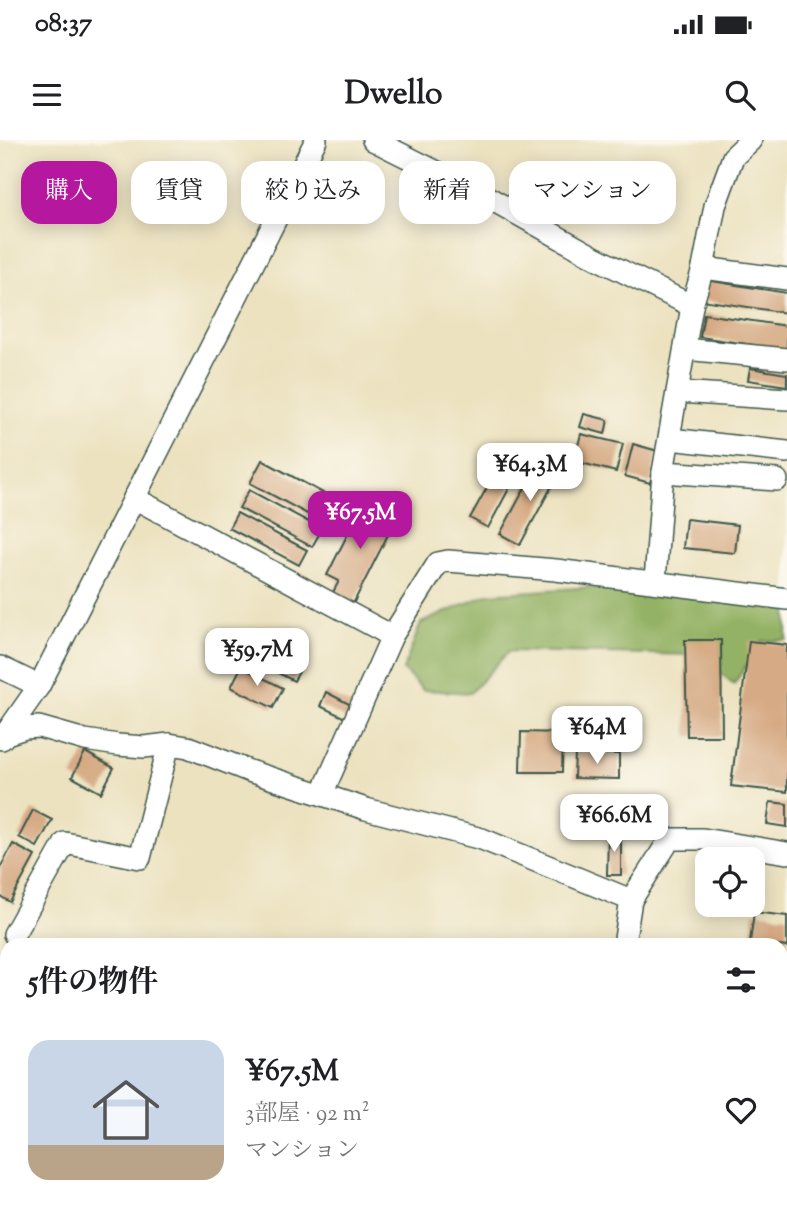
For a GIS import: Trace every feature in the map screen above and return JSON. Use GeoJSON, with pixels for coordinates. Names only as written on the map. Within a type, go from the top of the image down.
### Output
{"type":"FeatureCollection","features":[{"type":"Feature","properties":{"kind":"street"},"geometry":{"type":"LineString","coordinates":[[1,739],[39,687],[316,140]]}},
{"type":"Feature","properties":{"kind":"street"},"geometry":{"type":"LineString","coordinates":[[373,140],[692,306]]}},
{"type":"Feature","properties":{"kind":"street"},"geometry":{"type":"LineString","coordinates":[[655,581],[663,472],[692,306],[703,268],[715,206],[733,157],[751,140]]}},
{"type":"Feature","properties":{"kind":"street"},"geometry":{"type":"LineString","coordinates":[[703,268],[787,279]]}},
{"type":"Feature","properties":{"kind":"street"},"geometry":{"type":"LineString","coordinates":[[685,348],[787,359]]}},
{"type":"Feature","properties":{"kind":"street"},"geometry":{"type":"LineString","coordinates":[[678,392],[787,399]]}},
{"type":"Feature","properties":{"kind":"street"},"geometry":{"type":"LineString","coordinates":[[670,439],[787,452]]}},
{"type":"Feature","properties":{"kind":"street"},"geometry":{"type":"LineString","coordinates":[[663,472],[777,480]]}},
{"type":"Feature","properties":{"kind":"street"},"geometry":{"type":"LineString","coordinates":[[134,498],[392,636]]}},
{"type":"Feature","properties":{"kind":"street"},"geometry":{"type":"LineString","coordinates":[[322,794],[392,636],[438,563],[448,561],[556,570],[787,599]]}},
{"type":"Feature","properties":{"kind":"street"},"geometry":{"type":"LineString","coordinates":[[0,667],[39,687]]}},
{"type":"Feature","properties":{"kind":"street"},"geometry":{"type":"LineString","coordinates":[[1,739],[25,728],[39,727],[85,740],[118,745],[144,747],[169,744],[188,747],[250,771],[366,809],[482,839],[631,900]]}},
{"type":"Feature","properties":{"kind":"street"},"geometry":{"type":"LineString","coordinates":[[14,934],[65,843],[140,858],[169,744]]}},
{"type":"Feature","properties":{"kind":"street"},"geometry":{"type":"LineString","coordinates":[[625,938],[631,900],[670,839],[703,839],[787,853]]}},
{"type":"Feature","properties":{"kind":"green space"},"geometry":{"type":"Polygon","coordinates":[[[621,585],[787,607],[787,640],[762,641],[734,684],[698,655],[509,651],[470,693],[423,690],[403,670],[421,623],[488,594],[621,585]]]}},
{"type":"Feature","properties":{"kind":"building"},"geometry":{"type":"Polygon","coordinates":[[[705,280],[787,293],[787,313],[702,300],[705,280]]]}},
{"type":"Feature","properties":{"kind":"building"},"geometry":{"type":"Polygon","coordinates":[[[704,314],[787,326],[787,350],[700,337],[704,314]]]}},
{"type":"Feature","properties":{"kind":"building"},"geometry":{"type":"Polygon","coordinates":[[[750,368],[787,374],[787,386],[748,380],[750,368]]]}},
{"type":"Feature","properties":{"kind":"building"},"geometry":{"type":"Polygon","coordinates":[[[584,414],[608,420],[605,434],[580,427],[584,414]]]}},
{"type":"Feature","properties":{"kind":"building"},"geometry":{"type":"Polygon","coordinates":[[[581,434],[623,444],[616,472],[574,461],[581,434]]]}},
{"type":"Feature","properties":{"kind":"building"},"geometry":{"type":"Polygon","coordinates":[[[633,444],[658,451],[650,483],[625,476],[633,444]]]}},
{"type":"Feature","properties":{"kind":"building"},"geometry":{"type":"Polygon","coordinates":[[[509,448],[526,457],[488,528],[470,518],[509,448]]]}},
{"type":"Feature","properties":{"kind":"building"},"geometry":{"type":"Polygon","coordinates":[[[262,460],[334,499],[322,522],[250,483],[262,460]]]}},
{"type":"Feature","properties":{"kind":"building"},"geometry":{"type":"Polygon","coordinates":[[[540,460],[560,471],[520,545],[500,534],[540,460]]]}},
{"type":"Feature","properties":{"kind":"building"},"geometry":{"type":"Polygon","coordinates":[[[249,490],[322,529],[312,547],[239,508],[249,490]]]}},
{"type":"Feature","properties":{"kind":"building"},"geometry":{"type":"Polygon","coordinates":[[[365,500],[397,517],[352,606],[331,596],[339,581],[327,575],[365,500]]]}},
{"type":"Feature","properties":{"kind":"building"},"geometry":{"type":"Polygon","coordinates":[[[237,513],[307,550],[299,565],[229,528],[237,513]]]}},
{"type":"Feature","properties":{"kind":"building"},"geometry":{"type":"Polygon","coordinates":[[[686,519],[738,525],[735,553],[683,548],[686,519]]]}},
{"type":"Feature","properties":{"kind":"building"},"geometry":{"type":"Polygon","coordinates":[[[685,640],[721,640],[722,736],[687,736],[685,640]]]}},
{"type":"Feature","properties":{"kind":"building"},"geometry":{"type":"Polygon","coordinates":[[[749,641],[787,645],[787,792],[731,786],[749,641]]]}},
{"type":"Feature","properties":{"kind":"building"},"geometry":{"type":"Polygon","coordinates":[[[278,648],[305,661],[294,681],[268,668],[278,648]]]}},
{"type":"Feature","properties":{"kind":"building"},"geometry":{"type":"Polygon","coordinates":[[[241,667],[283,688],[273,708],[231,687],[241,667]]]}},
{"type":"Feature","properties":{"kind":"building"},"geometry":{"type":"Polygon","coordinates":[[[326,692],[353,706],[347,719],[320,706],[326,692]]]}},
{"type":"Feature","properties":{"kind":"building"},"geometry":{"type":"Polygon","coordinates":[[[521,732],[563,733],[562,772],[520,772],[521,732]]]}},
{"type":"Feature","properties":{"kind":"building"},"geometry":{"type":"Polygon","coordinates":[[[85,752],[114,768],[101,793],[72,777],[85,752]]]}},
{"type":"Feature","properties":{"kind":"building"},"geometry":{"type":"Polygon","coordinates":[[[575,753],[619,754],[619,779],[574,778],[575,753]]]}},
{"type":"Feature","properties":{"kind":"building"},"geometry":{"type":"Polygon","coordinates":[[[770,802],[787,804],[787,827],[767,824],[770,802]]]}},
{"type":"Feature","properties":{"kind":"building"},"geometry":{"type":"Polygon","coordinates":[[[33,810],[52,820],[37,847],[19,837],[33,810]]]}},
{"type":"Feature","properties":{"kind":"building"},"geometry":{"type":"Polygon","coordinates":[[[608,833],[621,833],[621,875],[607,875],[608,833]]]}},
{"type":"Feature","properties":{"kind":"building"},"geometry":{"type":"Polygon","coordinates":[[[13,844],[35,856],[10,902],[0,896],[0,868],[13,844]]]}},
{"type":"Feature","properties":{"kind":"building"},"geometry":{"type":"Polygon","coordinates":[[[765,913],[787,916],[787,938],[751,938],[753,917],[765,917],[765,913]]]}}]}
